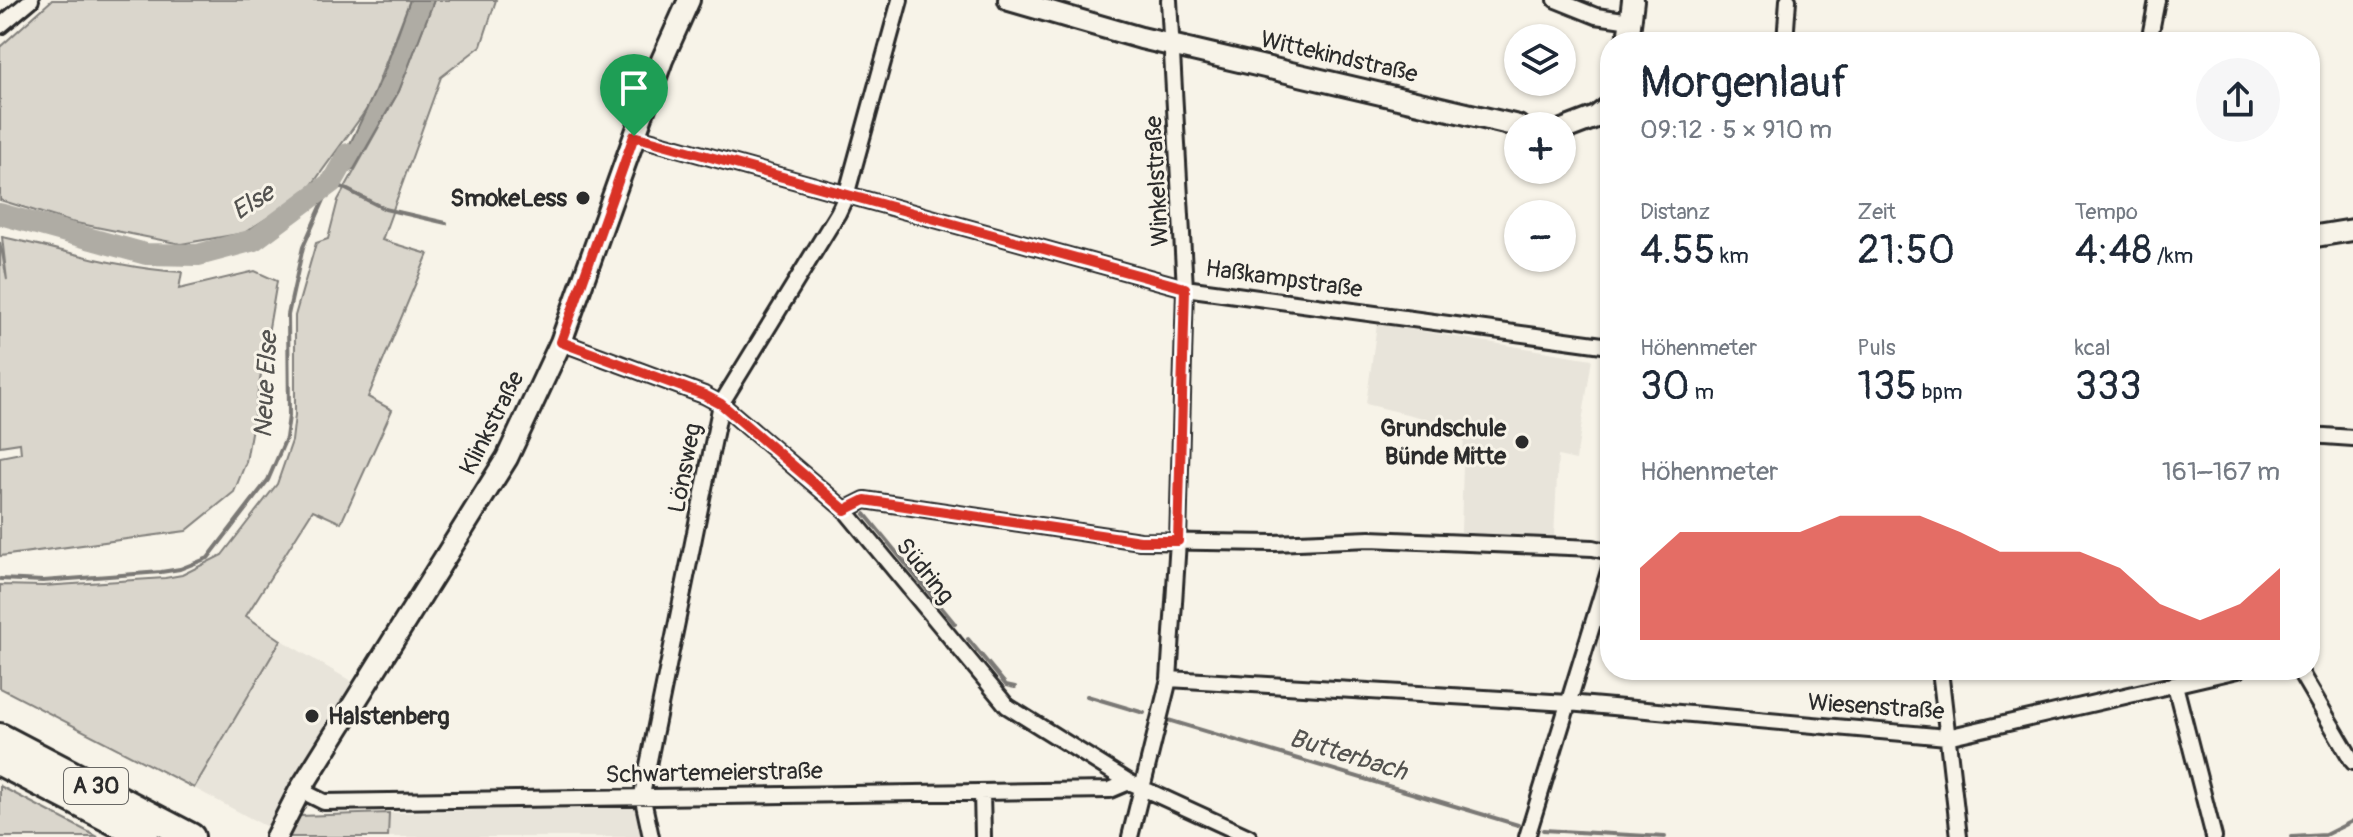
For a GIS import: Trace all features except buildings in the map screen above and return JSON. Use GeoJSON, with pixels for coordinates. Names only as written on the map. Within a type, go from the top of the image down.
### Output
{"type":"FeatureCollection","features":[{"type":"Feature","properties":{"kind":"highway","name":"A 30"},"geometry":{"type":"LineString","coordinates":[[0,737],[191,837]]}},
{"type":"Feature","properties":{"kind":"highway","name":"A 30"},"geometry":{"type":"LineString","coordinates":[[0,762],[145,837]]}},
{"type":"Feature","properties":{"kind":"main road","name":"Klinkstraße"},"geometry":{"type":"LineString","coordinates":[[276,837],[300,790],[507,458],[561,342],[662,60],[689,0]]}},
{"type":"Feature","properties":{"kind":"main road","name":"Wittekindstraße"},"geometry":{"type":"LineString","coordinates":[[1009,0],[1141,38],[1504,123]]}},
{"type":"Feature","properties":{"kind":"main road"},"geometry":{"type":"LineString","coordinates":[[1576,127],[1600,113]]}},
{"type":"Feature","properties":{"kind":"main road"},"geometry":{"type":"LineString","coordinates":[[1576,133],[1587,134],[1600,128]]}},
{"type":"Feature","properties":{"kind":"main road"},"geometry":{"type":"LineString","coordinates":[[2320,235],[2353,230]]}},
{"type":"Feature","properties":{"kind":"street"},"geometry":{"type":"LineString","coordinates":[[0,26],[31,0]]}},
{"type":"Feature","properties":{"kind":"street","name":"Lönsweg"},"geometry":{"type":"LineString","coordinates":[[651,837],[642,795],[721,404],[846,196],[900,0]]}},
{"type":"Feature","properties":{"kind":"street","name":"Winkelstraße"},"geometry":{"type":"LineString","coordinates":[[1130,837],[1135,785],[1169,679],[1178,541],[1185,288],[1169,0]]}},
{"type":"Feature","properties":{"kind":"street"},"geometry":{"type":"LineString","coordinates":[[1556,0],[1632,26]]}},
{"type":"Feature","properties":{"kind":"street"},"geometry":{"type":"LineString","coordinates":[[1786,32],[1788,0]]}},
{"type":"Feature","properties":{"kind":"street"},"geometry":{"type":"LineString","coordinates":[[2151,32],[2157,0]]}},
{"type":"Feature","properties":{"kind":"street","name":"Haßkampstraße"},"geometry":{"type":"LineString","coordinates":[[634,136],[1185,288],[1600,345]]}},
{"type":"Feature","properties":{"kind":"street","name":"Südring"},"geometry":{"type":"LineString","coordinates":[[561,342],[721,404],[845,510],[1007,706],[1135,785],[1249,837]]}},
{"type":"Feature","properties":{"kind":"street"},"geometry":{"type":"LineString","coordinates":[[2320,436],[2353,438]]}},
{"type":"Feature","properties":{"kind":"street"},"geometry":{"type":"LineString","coordinates":[[845,510],[865,500],[1140,541],[1274,543],[1370,539],[1600,550]]}},
{"type":"Feature","properties":{"kind":"street"},"geometry":{"type":"LineString","coordinates":[[1527,837],[1600,600]]}},
{"type":"Feature","properties":{"kind":"street","name":"Wiesenstraße"},"geometry":{"type":"LineString","coordinates":[[1169,679],[1568,703],[1947,737],[2196,680]]}},
{"type":"Feature","properties":{"kind":"street"},"geometry":{"type":"LineString","coordinates":[[1941,680],[1959,837]]}},
{"type":"Feature","properties":{"kind":"street"},"geometry":{"type":"LineString","coordinates":[[2305,680],[2353,762]]}},
{"type":"Feature","properties":{"kind":"street"},"geometry":{"type":"LineString","coordinates":[[2175,685],[2214,837]]}},
{"type":"Feature","properties":{"kind":"street","name":"Schwartemeierstraße"},"geometry":{"type":"LineString","coordinates":[[300,790],[324,802],[1110,790],[1135,785]]}},
{"type":"Feature","properties":{"kind":"street"},"geometry":{"type":"LineString","coordinates":[[982,792],[983,837]]}},
{"type":"Feature","properties":{"kind":"shaded area"},"geometry":{"type":"Polygon","coordinates":[[[52,0],[410,0],[369,106],[306,193],[244,233],[181,244],[71,222],[0,200],[0,47],[52,0]]]}},
{"type":"Feature","properties":{"kind":"shaded area"},"geometry":{"type":"Polygon","coordinates":[[[410,0],[434,0],[399,91],[354,169],[332,181],[383,75],[410,0]]]}},
{"type":"Feature","properties":{"kind":"shaded area"},"geometry":{"type":"Polygon","coordinates":[[[434,0],[496,0],[481,46],[441,77],[382,240],[428,254],[368,397],[392,410],[341,523],[313,510],[246,616],[281,640],[194,788],[0,688],[0,585],[43,586],[182,575],[222,555],[277,484],[292,441],[295,415],[295,316],[316,243],[328,239],[338,200],[399,91],[434,0]]]}},
{"type":"Feature","properties":{"kind":"shaded area"},"geometry":{"type":"Polygon","coordinates":[[[2,237],[114,263],[182,272],[179,289],[255,271],[277,281],[246,462],[234,492],[186,531],[0,556],[0,457],[21,453],[20,443],[0,446],[0,242],[7,280],[2,237]]]}},
{"type":"Feature","properties":{"kind":"shaded area","name":"Grundschule Bünde Mitte"},"geometry":{"type":"Polygon","coordinates":[[[1377,324],[1592,359],[1576,460],[1558,456],[1554,538],[1461,532],[1464,428],[1366,404],[1377,324]]]}},
{"type":"Feature","properties":{"kind":"shaded area"},"geometry":{"type":"Polygon","coordinates":[[[281,640],[356,684],[267,827],[194,788],[281,640]]]}},
{"type":"Feature","properties":{"kind":"shaded area"},"geometry":{"type":"Polygon","coordinates":[[[0,786],[98,837],[0,837],[0,786]]]}},
{"type":"Feature","properties":{"kind":"shaded area"},"geometry":{"type":"Polygon","coordinates":[[[633,805],[643,837],[388,837],[389,813],[633,805]]]}},
{"type":"Feature","properties":{"kind":"shaded area"},"geometry":{"type":"Polygon","coordinates":[[[389,813],[388,837],[287,837],[299,816],[389,813]]]}},
{"type":"Feature","properties":{"kind":"waterway","name":"Else"},"geometry":{"type":"LineString","coordinates":[[0,214],[146,254],[198,255],[254,240],[332,182],[348,154]]}},
{"type":"Feature","properties":{"kind":"waterway","name":"Neue Else"},"geometry":{"type":"LineString","coordinates":[[0,579],[43,581],[161,572],[180,569],[208,558],[268,480],[286,438],[289,416],[288,315],[303,247],[332,182],[385,209],[446,223]]}},
{"type":"Feature","properties":{"kind":"waterway","name":"Butterbach"},"geometry":{"type":"LineString","coordinates":[[865,514],[955,624]]}},
{"type":"Feature","properties":{"kind":"waterway","name":"Butterbach"},"geometry":{"type":"LineString","coordinates":[[968,639],[1006,685],[1015,687]]}},
{"type":"Feature","properties":{"kind":"waterway","name":"Butterbach"},"geometry":{"type":"LineString","coordinates":[[1087,696],[1144,713]]}},
{"type":"Feature","properties":{"kind":"waterway","name":"Butterbach"},"geometry":{"type":"LineString","coordinates":[[1168,720],[1518,825]]}},
{"type":"Feature","properties":{"kind":"waterway","name":"Butterbach"},"geometry":{"type":"LineString","coordinates":[[2292,837],[2325,835],[2353,821]]}},
{"type":"Feature","properties":{"kind":"waterway","name":"Butterbach"},"geometry":{"type":"LineString","coordinates":[[1543,830],[1665,837]]}},
{"type":"Feature","properties":{"kind":"place","name":"SmokeLess"},"geometry":{"type":"Point","coordinates":[583,198]}},
{"type":"Feature","properties":{"kind":"place","name":"Grundschule Bünde Mitte"},"geometry":{"type":"Point","coordinates":[1522,442]}},
{"type":"Feature","properties":{"kind":"place","name":"Halstenberg"},"geometry":{"type":"Point","coordinates":[312,716]}},
{"type":"Feature","properties":{"kind":"route"},"geometry":{"type":"LineString","coordinates":[[634,136],[1185,288],[1178,541],[1140,541],[865,500],[845,510],[721,404],[561,342],[634,136]]}}]}
